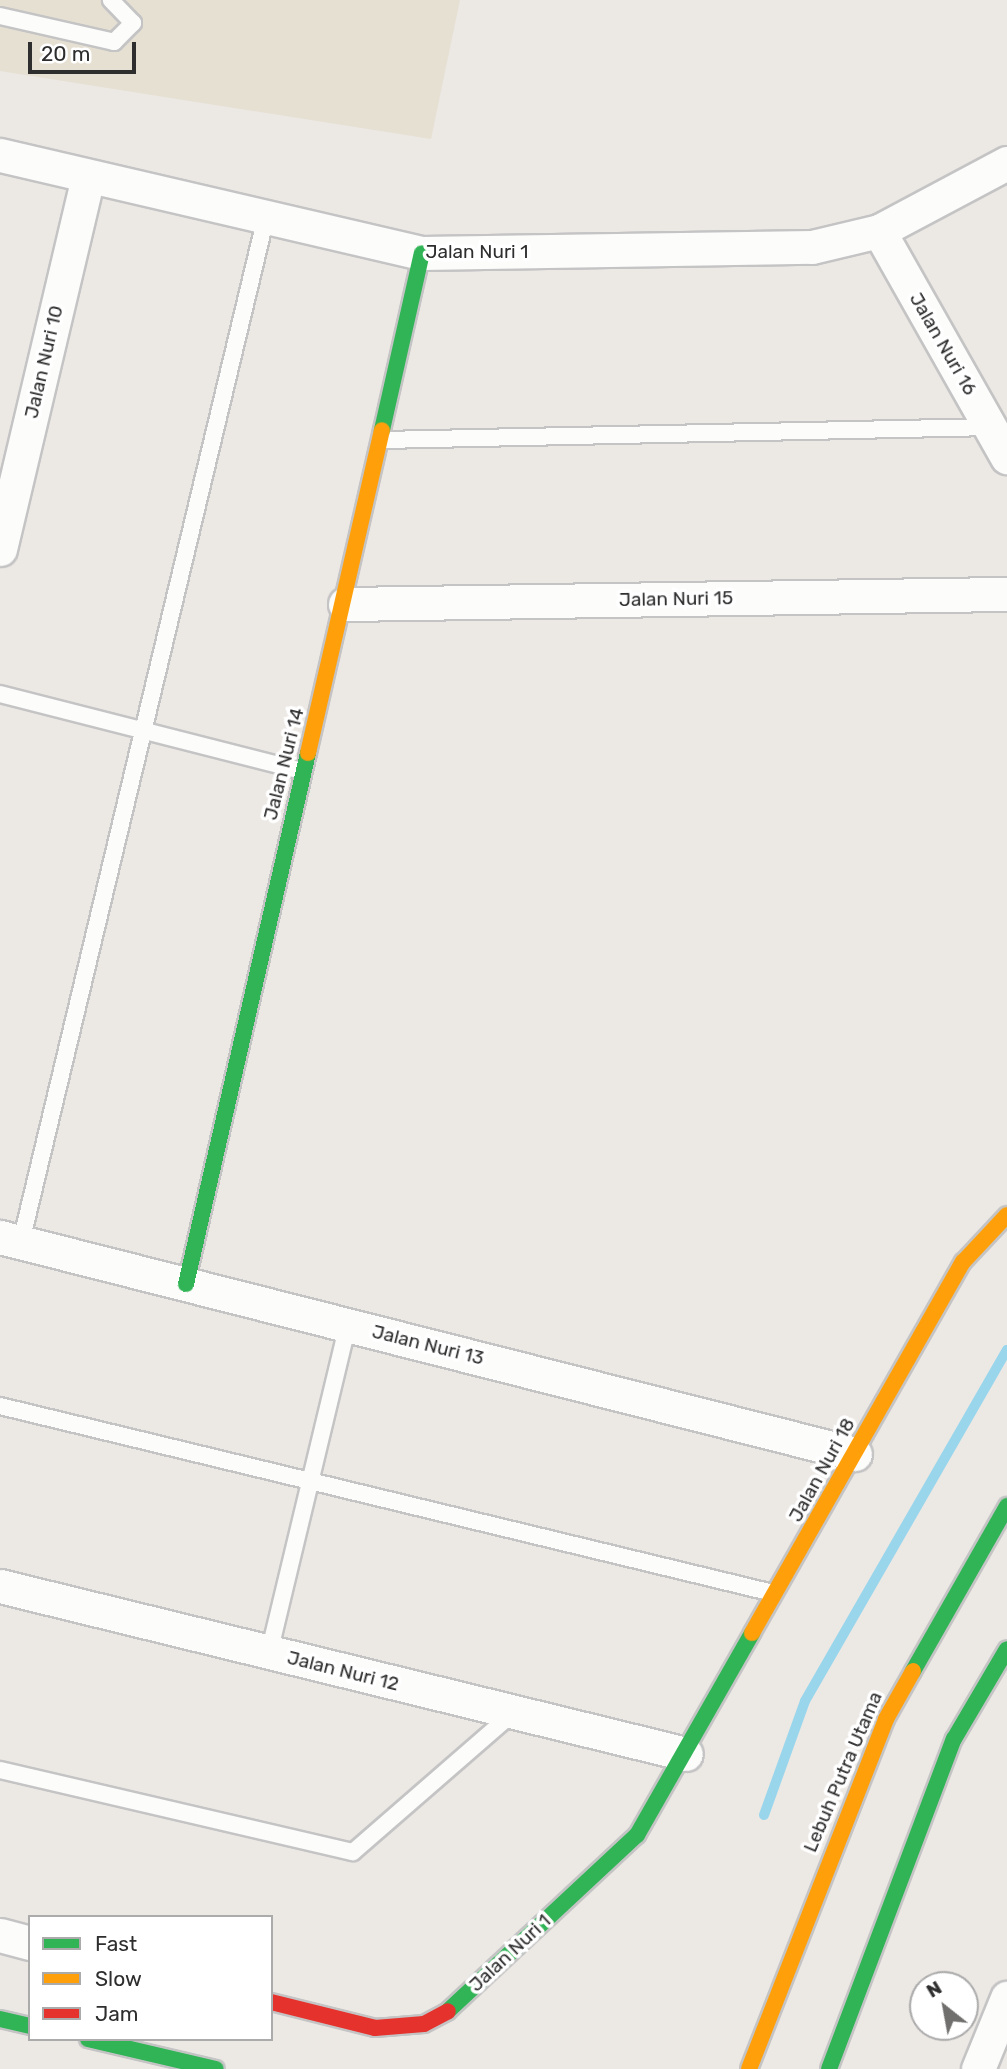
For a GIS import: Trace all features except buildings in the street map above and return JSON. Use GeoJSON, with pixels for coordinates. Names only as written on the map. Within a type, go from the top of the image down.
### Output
{"type":"FeatureCollection","features":[{"type":"Feature","properties":{"kind":"street","name":"Jalan Nuri 1"},"geometry":{"type":"LineString","coordinates":[[0,155],[422,253],[812,247],[879,231],[1007,163]]}},
{"type":"Feature","properties":{"kind":"street","name":"Jalan Nuri 10"},"geometry":{"type":"LineString","coordinates":[[0,549],[5,510],[88,176]]}},
{"type":"Feature","properties":{"kind":"street","name":"Jalan Nuri 16"},"geometry":{"type":"LineString","coordinates":[[879,231],[1007,457]]}},
{"type":"Feature","properties":{"kind":"street","name":"Jalan Nuri 14"},"geometry":{"type":"LineString","coordinates":[[186,1284],[345,604],[422,253]]}},
{"type":"Feature","properties":{"kind":"street","name":"Jalan Nuri 15"},"geometry":{"type":"LineString","coordinates":[[345,604],[1007,594]]}},
{"type":"Feature","properties":{"kind":"street","name":"Jalan Nuri 18"},"geometry":{"type":"LineString","coordinates":[[686,1754],[963,1262],[1007,1215]]}},
{"type":"Feature","properties":{"kind":"street","name":"Jalan Nuri 13"},"geometry":{"type":"LineString","coordinates":[[10,1240],[855,1454]]}},
{"type":"Feature","properties":{"kind":"street","name":"Lebuh Putra Utama"},"geometry":{"type":"LineString","coordinates":[[749,2069],[760,2032],[886,1719],[1007,1506]]}},
{"type":"Feature","properties":{"kind":"street","name":"Jalan Nuri 12"},"geometry":{"type":"LineString","coordinates":[[0,1586],[686,1754]]}},
{"type":"Feature","properties":{"kind":"street"},"geometry":{"type":"LineString","coordinates":[[831,2067],[954,1739],[1007,1649]]}},
{"type":"Feature","properties":{"kind":"street","name":"Jalan Nuri 1"},"geometry":{"type":"LineString","coordinates":[[273,2002],[400,2030],[447,2012],[637,1835],[686,1754]]}},
{"type":"Feature","properties":{"kind":"street"},"geometry":{"type":"LineString","coordinates":[[0,1935],[28,1942]]}},
{"type":"Feature","properties":{"kind":"street"},"geometry":{"type":"LineString","coordinates":[[978,2069],[1007,1998]]}},
{"type":"Feature","properties":{"kind":"street"},"geometry":{"type":"LineString","coordinates":[[0,2019],[28,2026]]}},
{"type":"Feature","properties":{"kind":"street"},"geometry":{"type":"LineString","coordinates":[[735,2069],[760,2032]]}},
{"type":"Feature","properties":{"kind":"street"},"geometry":{"type":"LineString","coordinates":[[97,2041],[216,2069]]}},
{"type":"Feature","properties":{"kind":"lane"},"geometry":{"type":"LineString","coordinates":[[0,16],[114,42],[133,23],[111,0]]}},
{"type":"Feature","properties":{"kind":"lane"},"geometry":{"type":"LineString","coordinates":[[10,1240],[144,728],[265,217]]}},
{"type":"Feature","properties":{"kind":"lane"},"geometry":{"type":"LineString","coordinates":[[382,440],[990,427]]}},
{"type":"Feature","properties":{"kind":"lane"},"geometry":{"type":"LineString","coordinates":[[0,694],[144,728],[304,771]]}},
{"type":"Feature","properties":{"kind":"lane"},"geometry":{"type":"LineString","coordinates":[[269,1653],[348,1325]]}},
{"type":"Feature","properties":{"kind":"lane"},"geometry":{"type":"LineString","coordinates":[[0,1406],[309,1485],[776,1594]]}},
{"type":"Feature","properties":{"kind":"lane"},"geometry":{"type":"LineString","coordinates":[[0,1770],[353,1852],[514,1712]]}},
{"type":"Feature","properties":{"kind":"shaded area"},"geometry":{"type":"Polygon","coordinates":[[[0,0],[460,0],[431,139],[0,71],[0,0]]]}},
{"type":"Feature","properties":{"kind":"waterway"},"geometry":{"type":"LineString","coordinates":[[764,1815],[805,1701],[1007,1350]]}},
{"type":"Feature","properties":{"kind":"traffic: fast"},"geometry":{"type":"LineString","coordinates":[[382,430],[422,253]]}},
{"type":"Feature","properties":{"kind":"traffic: fast"},"geometry":{"type":"LineString","coordinates":[[186,1284],[308,753]]}},
{"type":"Feature","properties":{"kind":"traffic: fast"},"geometry":{"type":"LineString","coordinates":[[913,1671],[1007,1506]]}},
{"type":"Feature","properties":{"kind":"traffic: fast"},"geometry":{"type":"LineString","coordinates":[[448,2011],[637,1835],[752,1633]]}},
{"type":"Feature","properties":{"kind":"traffic: fast"},"geometry":{"type":"LineString","coordinates":[[829,2069],[954,1739],[1007,1649]]}},
{"type":"Feature","properties":{"kind":"traffic: fast"},"geometry":{"type":"LineString","coordinates":[[0,2019],[28,2026]]}},
{"type":"Feature","properties":{"kind":"traffic: fast"},"geometry":{"type":"LineString","coordinates":[[97,2041],[216,2069]]}},
{"type":"Feature","properties":{"kind":"traffic: slow"},"geometry":{"type":"LineString","coordinates":[[308,753],[382,430]]}},
{"type":"Feature","properties":{"kind":"traffic: slow"},"geometry":{"type":"LineString","coordinates":[[752,1633],[963,1262],[1007,1215]]}},
{"type":"Feature","properties":{"kind":"traffic: slow"},"geometry":{"type":"LineString","coordinates":[[749,2069],[886,1719],[913,1671]]}},
{"type":"Feature","properties":{"kind":"traffic: jam"},"geometry":{"type":"LineString","coordinates":[[273,2002],[375,2028],[424,2024],[448,2011]]}}]}
